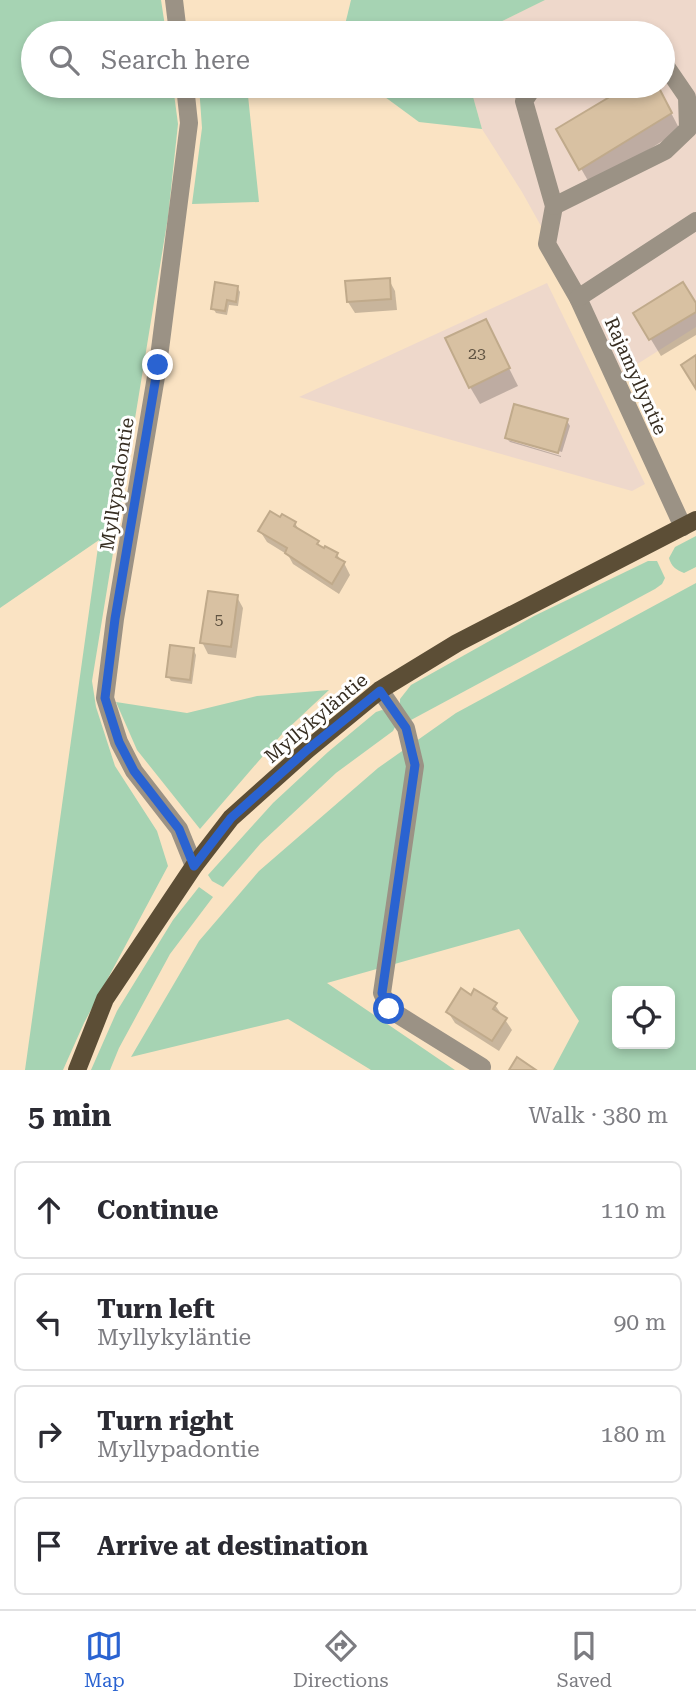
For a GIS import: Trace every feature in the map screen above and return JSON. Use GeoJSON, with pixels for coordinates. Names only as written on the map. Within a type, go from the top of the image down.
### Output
{"type":"FeatureCollection","features":[{"type":"Feature","properties":{"kind":"main road","name":"Myllykyläntie"},"geometry":{"type":"LineString","coordinates":[[77,1070],[106,999],[194,866],[231,818],[307,750],[380,691],[457,643],[689,523]]}},
{"type":"Feature","properties":{"kind":"street"},"geometry":{"type":"LineString","coordinates":[[174,0],[177,21]]}},
{"type":"Feature","properties":{"kind":"street"},"geometry":{"type":"LineString","coordinates":[[525,98],[554,206],[665,151],[688,129],[687,97],[675,80]]}},
{"type":"Feature","properties":{"kind":"street","name":"Myllypadontie"},"geometry":{"type":"LineString","coordinates":[[186,98],[188,135],[158,365],[115,619],[105,698],[119,742],[134,771],[179,829],[194,866]]}},
{"type":"Feature","properties":{"kind":"street","name":"Rajamyllyntie"},"geometry":{"type":"LineString","coordinates":[[554,206],[547,244],[578,298],[689,523]]}},
{"type":"Feature","properties":{"kind":"street"},"geometry":{"type":"LineString","coordinates":[[578,298],[696,221]]}},
{"type":"Feature","properties":{"kind":"street"},"geometry":{"type":"LineString","coordinates":[[380,691],[406,728],[415,765],[382,993],[389,1009],[482,1067]]}},
{"type":"Feature","properties":{"kind":"shaded area"},"geometry":{"type":"Polygon","coordinates":[[[545,0],[696,0],[696,327],[623,373],[522,192],[482,129],[473,98],[675,98],[675,21],[502,21],[545,0]]]}},
{"type":"Feature","properties":{"kind":"shaded area"},"geometry":{"type":"Polygon","coordinates":[[[547,283],[645,484],[632,491],[299,397],[547,283]]]}},
{"type":"Feature","properties":{"kind":"green space"},"geometry":{"type":"Polygon","coordinates":[[[0,0],[161,0],[164,21],[21,21],[21,98],[175,98],[178,124],[168,217],[92,681],[96,707],[115,766],[157,831],[168,866],[84,1023],[63,1070],[25,1070],[99,540],[0,608],[0,0]]]}},
{"type":"Feature","properties":{"kind":"green space"},"geometry":{"type":"Polygon","coordinates":[[[351,0],[545,0],[502,21],[346,21],[351,0]]]}},
{"type":"Feature","properties":{"kind":"green space"},"geometry":{"type":"Polygon","coordinates":[[[200,98],[248,98],[259,202],[192,204],[202,128],[200,98]]]}},
{"type":"Feature","properties":{"kind":"green space"},"geometry":{"type":"Polygon","coordinates":[[[386,98],[473,98],[482,129],[419,122],[386,98]]]}},
{"type":"Feature","properties":{"kind":"green space"},"geometry":{"type":"Polygon","coordinates":[[[696,536],[696,567],[684,573],[679,571],[669,558],[675,547],[696,536]]]}},
{"type":"Feature","properties":{"kind":"green space"},"geometry":{"type":"Polygon","coordinates":[[[648,561],[657,561],[665,578],[655,589],[411,720],[400,705],[400,699],[411,685],[534,616],[648,561]]]}},
{"type":"Feature","properties":{"kind":"green space"},"geometry":{"type":"Polygon","coordinates":[[[696,583],[696,1070],[553,1070],[579,1021],[519,929],[327,983],[455,1070],[371,1070],[288,1019],[131,1057],[199,941],[259,871],[378,768],[456,713],[696,583]]]}},
{"type":"Feature","properties":{"kind":"green space"},"geometry":{"type":"Polygon","coordinates":[[[329,690],[282,734],[200,829],[137,750],[116,702],[187,713],[257,696],[329,690]]]}},
{"type":"Feature","properties":{"kind":"green space"},"geometry":{"type":"Polygon","coordinates":[[[376,712],[388,712],[396,725],[393,731],[336,773],[261,843],[223,887],[212,881],[208,875],[273,803],[328,752],[376,712]]]}},
{"type":"Feature","properties":{"kind":"green space"},"geometry":{"type":"Polygon","coordinates":[[[199,887],[213,897],[170,954],[119,1048],[110,1070],[91,1070],[117,1011],[173,920],[199,887]]]}},
{"type":"Feature","properties":{"kind":"building"},"geometry":{"type":"Polygon","coordinates":[[[608,98],[664,98],[672,113],[579,170],[556,129],[608,98]]]}},
{"type":"Feature","properties":{"kind":"building"},"geometry":{"type":"Polygon","coordinates":[[[390,278],[391,299],[347,302],[345,281],[390,278]]]}},
{"type":"Feature","properties":{"kind":"building"},"geometry":{"type":"Polygon","coordinates":[[[215,282],[238,286],[236,302],[227,300],[225,311],[211,309],[215,282]]]}},
{"type":"Feature","properties":{"kind":"building"},"geometry":{"type":"Polygon","coordinates":[[[683,282],[696,303],[696,312],[649,340],[633,313],[683,282]]]}},
{"type":"Feature","properties":{"kind":"building"},"geometry":{"type":"Polygon","coordinates":[[[486,319],[510,368],[469,388],[445,338],[486,319]]]}},
{"type":"Feature","properties":{"kind":"building"},"geometry":{"type":"Polygon","coordinates":[[[696,355],[696,389],[681,365],[696,355]]]}},
{"type":"Feature","properties":{"kind":"building"},"geometry":{"type":"Polygon","coordinates":[[[514,404],[568,419],[558,453],[505,438],[514,404]]]}},
{"type":"Feature","properties":{"kind":"building"},"geometry":{"type":"Polygon","coordinates":[[[270,511],[296,522],[294,526],[319,541],[317,544],[338,553],[336,557],[345,562],[332,584],[285,553],[287,548],[258,531],[270,511]]]}},
{"type":"Feature","properties":{"kind":"building"},"geometry":{"type":"Polygon","coordinates":[[[208,591],[238,595],[231,647],[200,643],[208,591]]]}},
{"type":"Feature","properties":{"kind":"building"},"geometry":{"type":"Polygon","coordinates":[[[170,645],[194,648],[190,680],[166,677],[170,645]]]}},
{"type":"Feature","properties":{"kind":"building"},"geometry":{"type":"Polygon","coordinates":[[[461,988],[471,995],[474,989],[497,1003],[493,1009],[507,1018],[492,1041],[446,1012],[461,988]]]}},
{"type":"Feature","properties":{"kind":"building"},"geometry":{"type":"Polygon","coordinates":[[[517,1057],[536,1070],[509,1070],[517,1057]]]}},
{"type":"Feature","properties":{"kind":"route"},"geometry":{"type":"LineString","coordinates":[[158,365],[115,619],[105,698],[119,742],[134,771],[179,829],[194,866],[231,818],[307,750],[380,691],[406,728],[415,765],[382,993],[389,1009]]}}]}
